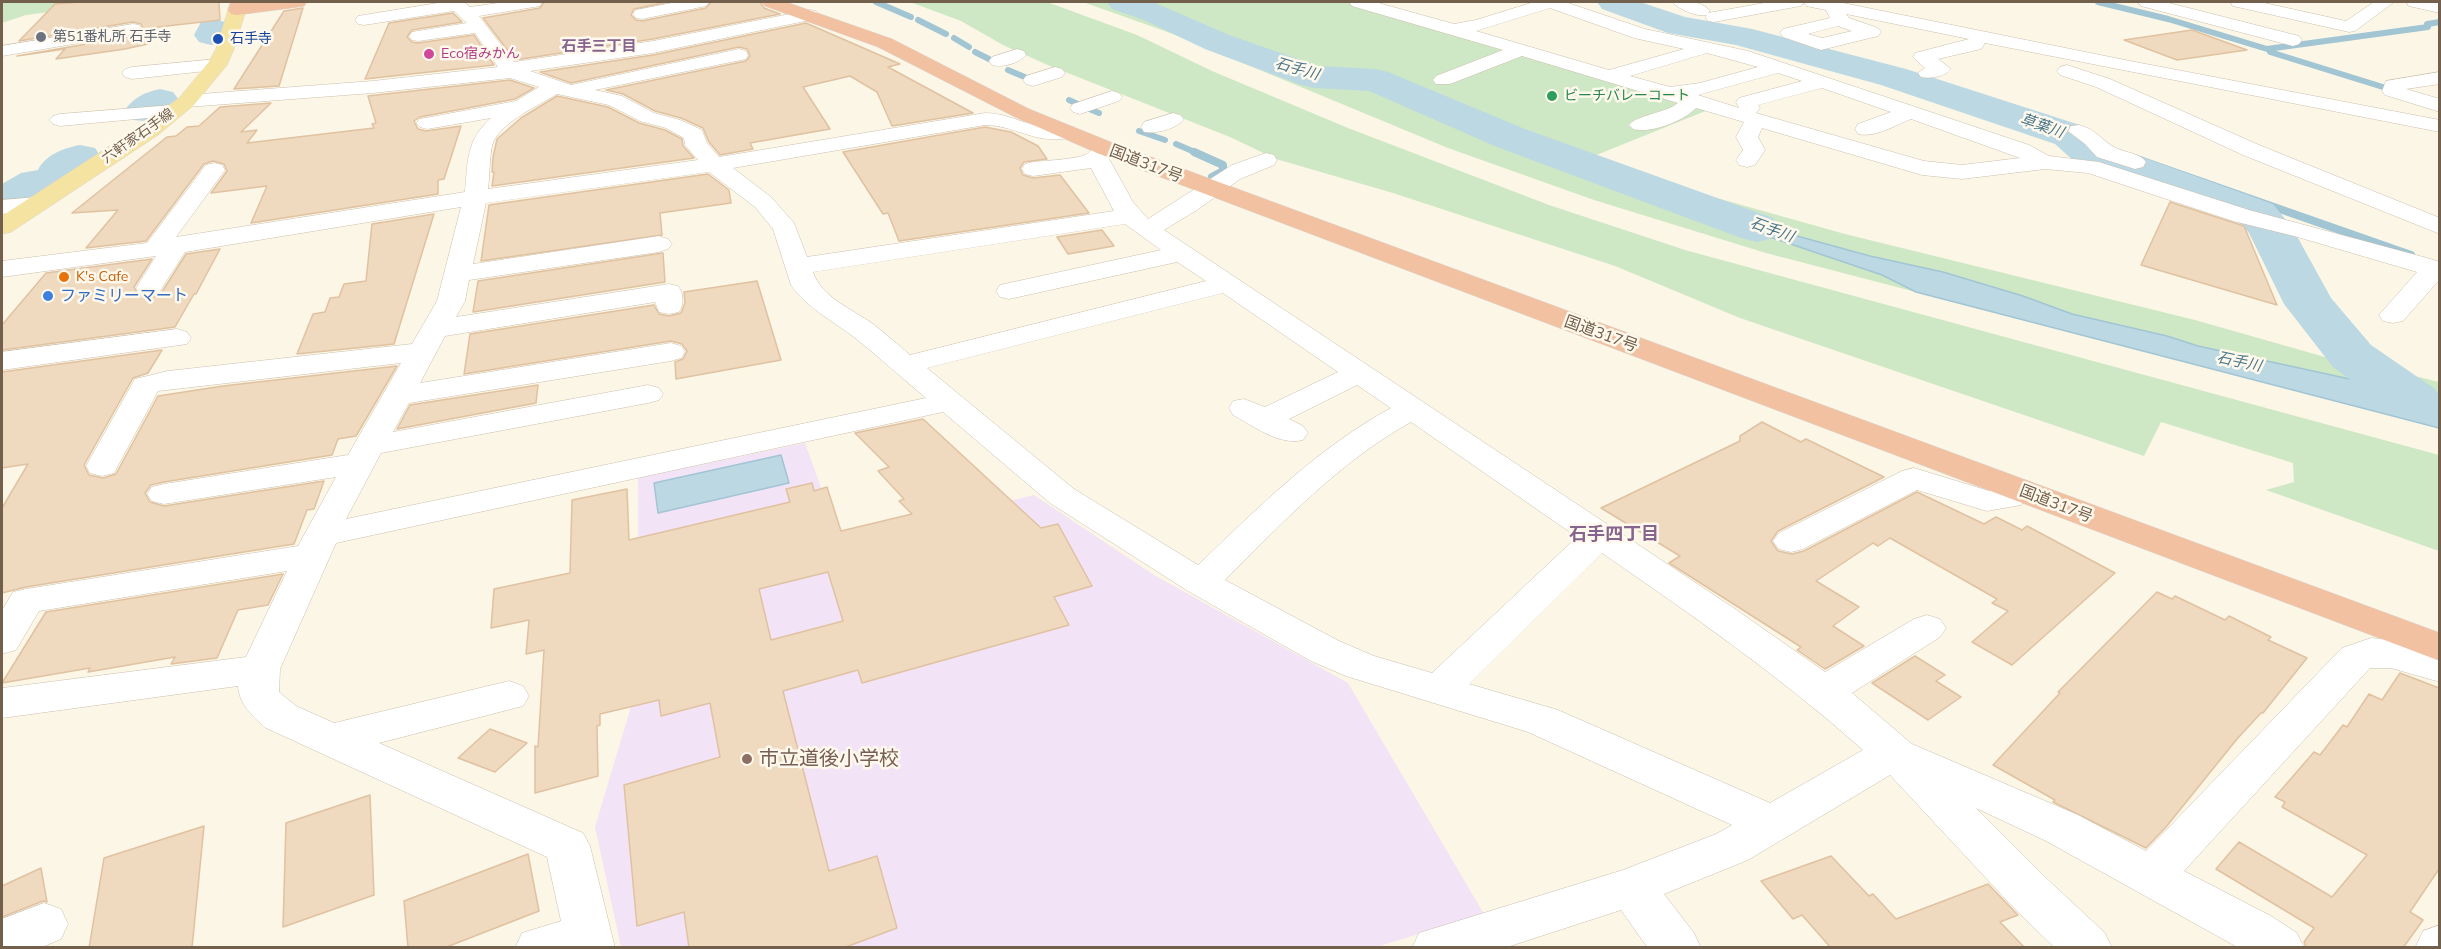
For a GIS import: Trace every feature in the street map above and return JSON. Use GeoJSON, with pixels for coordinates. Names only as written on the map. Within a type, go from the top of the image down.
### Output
{"type":"FeatureCollection","features":[{"type":"Feature","properties":{"kind":"highway"},"geometry":{"type":"LineString","coordinates":[[239,6],[298,2]]}},
{"type":"Feature","properties":{"kind":"highway","name":"国道317号"},"geometry":{"type":"LineString","coordinates":[[771,2],[885,43],[1022,113],[1066,132],[1101,154],[1210,188],[2439,648]]}},
{"type":"Feature","properties":{"kind":"main road","name":"六軒家石手線"},"geometry":{"type":"LineString","coordinates":[[2,227],[150,130],[180,106],[217,64],[225,49],[239,6]]}},
{"type":"Feature","properties":{"kind":"street"},"geometry":{"type":"LineString","coordinates":[[364,20],[459,6],[534,2]]}},
{"type":"Feature","properties":{"kind":"street"},"geometry":{"type":"LineString","coordinates":[[675,43],[638,17],[700,2]]}},
{"type":"Feature","properties":{"kind":"street"},"geometry":{"type":"LineString","coordinates":[[1358,2],[1692,100],[1753,114],[1922,168],[1943,172],[1962,172],[2045,162],[2097,166],[2129,161]]}},
{"type":"Feature","properties":{"kind":"street"},"geometry":{"type":"LineString","coordinates":[[1453,30],[1479,25],[1550,2],[1640,34],[1741,55],[2021,150],[2045,162]]}},
{"type":"Feature","properties":{"kind":"street"},"geometry":{"type":"LineString","coordinates":[[1700,7],[1795,2]]}},
{"type":"Feature","properties":{"kind":"street"},"geometry":{"type":"LineString","coordinates":[[1812,2],[1837,13],[1981,36],[2439,126]]}},
{"type":"Feature","properties":{"kind":"street"},"geometry":{"type":"LineString","coordinates":[[2155,3],[2184,2]]}},
{"type":"Feature","properties":{"kind":"street"},"geometry":{"type":"LineString","coordinates":[[2239,2],[2349,27],[2385,2]]}},
{"type":"Feature","properties":{"kind":"street"},"geometry":{"type":"LineString","coordinates":[[2415,2],[2439,8]]}},
{"type":"Feature","properties":{"kind":"street"},"geometry":{"type":"LineString","coordinates":[[2155,3],[2293,40]]}},
{"type":"Feature","properties":{"kind":"street"},"geometry":{"type":"LineString","coordinates":[[1395,12],[1427,4]]}},
{"type":"Feature","properties":{"kind":"street"},"geometry":{"type":"LineString","coordinates":[[459,6],[504,59],[509,70],[560,88],[615,100],[647,117],[673,124],[694,135],[696,145],[714,165],[763,202],[785,228],[804,285],[819,299],[864,332],[1062,496],[1201,583],[1325,651],[1360,666],[1543,722],[1772,823]]}},
{"type":"Feature","properties":{"kind":"street"},"geometry":{"type":"LineString","coordinates":[[60,120],[373,87],[509,70],[675,43],[713,33],[810,15]]}},
{"type":"Feature","properties":{"kind":"street"},"geometry":{"type":"LineString","coordinates":[[418,36],[478,27]]}},
{"type":"Feature","properties":{"kind":"street"},"geometry":{"type":"LineString","coordinates":[[2,51],[134,29]]}},
{"type":"Feature","properties":{"kind":"street"},"geometry":{"type":"LineString","coordinates":[[1928,73],[1941,69],[1922,57],[1974,45],[1981,36]]}},
{"type":"Feature","properties":{"kind":"street"},"geometry":{"type":"LineString","coordinates":[[2031,46],[2026,52],[2027,58],[2103,83],[2251,150],[2439,227]]}},
{"type":"Feature","properties":{"kind":"street"},"geometry":{"type":"LineString","coordinates":[[1609,76],[1705,48]]}},
{"type":"Feature","properties":{"kind":"street"},"geometry":{"type":"LineString","coordinates":[[1443,80],[1521,50]]}},
{"type":"Feature","properties":{"kind":"street"},"geometry":{"type":"LineString","coordinates":[[539,948],[589,941],[567,846],[281,717],[259,697],[256,685],[260,669],[315,546],[451,301],[476,196],[481,145],[487,133],[507,115],[560,88],[739,55]]}},
{"type":"Feature","properties":{"kind":"street"},"geometry":{"type":"LineString","coordinates":[[999,61],[1017,55]]}},
{"type":"Feature","properties":{"kind":"street"},"geometry":{"type":"LineString","coordinates":[[132,73],[217,64]]}},
{"type":"Feature","properties":{"kind":"street"},"geometry":{"type":"LineString","coordinates":[[1668,93],[1702,89],[1778,67]]}},
{"type":"Feature","properties":{"kind":"street"},"geometry":{"type":"LineString","coordinates":[[1033,80],[1055,73]]}},
{"type":"Feature","properties":{"kind":"street"},"geometry":{"type":"LineString","coordinates":[[2439,78],[2393,85],[2392,91],[2439,106]]}},
{"type":"Feature","properties":{"kind":"street"},"geometry":{"type":"LineString","coordinates":[[1746,160],[1754,150],[1747,137],[1753,114],[1746,102],[1822,82]]}},
{"type":"Feature","properties":{"kind":"street"},"geometry":{"type":"LineString","coordinates":[[1090,88],[1075,101],[1137,114]]}},
{"type":"Feature","properties":{"kind":"street"},"geometry":{"type":"LineString","coordinates":[[1640,125],[1676,115],[1686,109],[1692,100]]}},
{"type":"Feature","properties":{"kind":"street"},"geometry":{"type":"LineString","coordinates":[[427,123],[522,106]]}},
{"type":"Feature","properties":{"kind":"street"},"geometry":{"type":"LineString","coordinates":[[1866,129],[1912,112]]}},
{"type":"Feature","properties":{"kind":"street"},"geometry":{"type":"LineString","coordinates":[[2,269],[154,249],[476,196],[714,165],[985,119],[1006,120],[1043,135],[1053,136],[1066,132]]}},
{"type":"Feature","properties":{"kind":"street"},"geometry":{"type":"LineString","coordinates":[[2079,131],[2093,139],[2104,152],[2437,270]]}},
{"type":"Feature","properties":{"kind":"street"},"geometry":{"type":"LineString","coordinates":[[2417,137],[2439,145]]}},
{"type":"Feature","properties":{"kind":"street"},"geometry":{"type":"LineString","coordinates":[[1033,169],[1101,154],[1138,223],[1722,618],[1824,693],[1894,752],[2029,892],[2088,948]]}},
{"type":"Feature","properties":{"kind":"street"},"geometry":{"type":"LineString","coordinates":[[798,266],[1138,223],[1202,196],[1210,188],[1250,164],[1266,160]]}},
{"type":"Feature","properties":{"kind":"street"},"geometry":{"type":"LineString","coordinates":[[2097,166],[2242,216],[2282,225],[2437,270]]}},
{"type":"Feature","properties":{"kind":"street"},"geometry":{"type":"LineString","coordinates":[[112,278],[154,249],[214,170]]}},
{"type":"Feature","properties":{"kind":"street"},"geometry":{"type":"LineString","coordinates":[[2399,211],[2439,203]]}},
{"type":"Feature","properties":{"kind":"street"},"geometry":{"type":"LineString","coordinates":[[2,207],[38,204]]}},
{"type":"Feature","properties":{"kind":"street"},"geometry":{"type":"LineString","coordinates":[[458,274],[659,244]]}},
{"type":"Feature","properties":{"kind":"street"},"geometry":{"type":"LineString","coordinates":[[149,288],[154,249]]}},
{"type":"Feature","properties":{"kind":"street"},"geometry":{"type":"LineString","coordinates":[[1009,291],[1180,253]]}},
{"type":"Feature","properties":{"kind":"street"},"geometry":{"type":"LineString","coordinates":[[2393,315],[2437,270]]}},
{"type":"Feature","properties":{"kind":"street"},"geometry":{"type":"LineString","coordinates":[[904,365],[1226,284]]}},
{"type":"Feature","properties":{"kind":"street"},"geometry":{"type":"LineString","coordinates":[[102,466],[146,385],[429,340],[602,308],[669,292],[669,306]]}},
{"type":"Feature","properties":{"kind":"street"},"geometry":{"type":"LineString","coordinates":[[2,361],[177,338]]}},
{"type":"Feature","properties":{"kind":"street"},"geometry":{"type":"LineString","coordinates":[[397,396],[671,352]]}},
{"type":"Feature","properties":{"kind":"street"},"geometry":{"type":"LineString","coordinates":[[1267,420],[1359,374]]}},
{"type":"Feature","properties":{"kind":"street"},"geometry":{"type":"LineString","coordinates":[[164,494],[608,409],[648,394]]}},
{"type":"Feature","properties":{"kind":"street"},"geometry":{"type":"LineString","coordinates":[[2,641],[26,601],[315,546],[949,402]]}},
{"type":"Feature","properties":{"kind":"street"},"geometry":{"type":"LineString","coordinates":[[1201,583],[1298,488],[1383,425],[1412,409]]}},
{"type":"Feature","properties":{"kind":"street"},"geometry":{"type":"LineString","coordinates":[[1791,541],[1914,478],[1987,501],[2009,498],[2015,489]]}},
{"type":"Feature","properties":{"kind":"street"},"geometry":{"type":"LineString","coordinates":[[1439,690],[1599,536]]}},
{"type":"Feature","properties":{"kind":"street"},"geometry":{"type":"LineString","coordinates":[[1824,693],[1927,628]]}},
{"type":"Feature","properties":{"kind":"street"},"geometry":{"type":"LineString","coordinates":[[2151,876],[2356,658],[2371,652],[2391,654],[2439,669]]}},
{"type":"Feature","properties":{"kind":"street"},"geometry":{"type":"LineString","coordinates":[[2,703],[260,669]]}},
{"type":"Feature","properties":{"kind":"street"},"geometry":{"type":"LineString","coordinates":[[330,740],[509,696]]}},
{"type":"Feature","properties":{"kind":"street"},"geometry":{"type":"LineString","coordinates":[[1894,752],[2062,828],[2254,931],[2280,948]]}},
{"type":"Feature","properties":{"kind":"street"},"geometry":{"type":"LineString","coordinates":[[1436,948],[1631,887],[1732,847],[1894,752]]}},
{"type":"Feature","properties":{"kind":"street"},"geometry":{"type":"LineString","coordinates":[[1631,887],[1677,948]]}},
{"type":"Feature","properties":{"kind":"street"},"geometry":{"type":"LineString","coordinates":[[2,941],[44,924]]}},
{"type":"Feature","properties":{"kind":"shaded area"},"geometry":{"type":"Polygon","coordinates":[[[805,443],[841,543],[1034,495],[1154,575],[1348,683],[1484,914],[1373,948],[621,947],[595,827],[639,680],[638,478],[805,443]]]}},
{"type":"Feature","properties":{"kind":"green space"},"geometry":{"type":"Polygon","coordinates":[[[2,2],[65,3],[49,12],[26,15],[2,23],[2,2]]]}},
{"type":"Feature","properties":{"kind":"green space"},"geometry":{"type":"Polygon","coordinates":[[[910,2],[1047,2],[1137,35],[1212,71],[1348,128],[1549,205],[1685,250],[2439,455],[2439,551],[2266,490],[2294,482],[2293,463],[2161,422],[2144,456],[1740,318],[1615,266],[1393,193],[1276,159],[1230,137],[1050,66],[1003,45],[961,21],[910,2]]]}},
{"type":"Feature","properties":{"kind":"green space"},"geometry":{"type":"Polygon","coordinates":[[[1083,2],[1350,2],[1713,108],[1594,156],[1396,80],[1525,136],[1681,188],[1845,234],[2195,320],[2339,361],[2361,382],[2198,346],[2167,336],[2072,314],[2023,296],[1943,272],[1870,256],[1768,228],[1686,201],[1761,234],[1882,275],[1916,292],[1766,253],[1594,200],[1448,148],[1173,34],[1083,2]]]}},
{"type":"Feature","properties":{"kind":"green space"},"geometry":{"type":"Polygon","coordinates":[[[2379,367],[2439,382],[2439,396],[2379,367]]]}},
{"type":"Feature","properties":{"kind":"water"},"geometry":{"type":"Polygon","coordinates":[[[1676,197],[1768,228],[1870,256],[1943,272],[2023,296],[2072,314],[2167,336],[2198,346],[2359,381],[2339,361],[2379,367],[2439,396],[2439,428],[1916,292],[1882,275],[1761,234],[1676,197]]]}},
{"type":"Feature","properties":{"kind":"water"},"geometry":{"type":"Polygon","coordinates":[[[781,455],[789,483],[658,513],[654,483],[781,455]]]}},
{"type":"Feature","properties":{"kind":"building","name":"第51番札所 石手寺"},"geometry":{"type":"Polygon","coordinates":[[[219,2],[220,20],[149,28],[148,44],[125,49],[56,59],[65,49],[17,56],[139,35],[144,30],[141,24],[133,22],[19,41],[55,4],[219,2]]]}},
{"type":"Feature","properties":{"kind":"building"},"geometry":{"type":"Polygon","coordinates":[[[544,2],[668,2],[634,9],[631,15],[636,20],[642,21],[706,8],[711,2],[760,2],[764,8],[780,14],[653,39],[515,60],[483,18],[540,8],[544,2]]]}},
{"type":"Feature","properties":{"kind":"building"},"geometry":{"type":"Polygon","coordinates":[[[303,8],[279,86],[234,89],[284,11],[303,8]]]}},
{"type":"Feature","properties":{"kind":"building"},"geometry":{"type":"Polygon","coordinates":[[[453,13],[462,22],[412,30],[407,37],[412,42],[418,43],[474,35],[494,65],[365,79],[389,23],[453,13]]]}},
{"type":"Feature","properties":{"kind":"building"},"geometry":{"type":"Polygon","coordinates":[[[806,23],[900,64],[888,67],[973,113],[892,126],[877,92],[850,76],[803,87],[830,129],[750,143],[753,149],[720,155],[709,142],[703,128],[681,118],[655,111],[623,94],[606,90],[746,61],[750,56],[747,49],[739,47],[571,83],[540,72],[653,55],[806,23]]]}},
{"type":"Feature","properties":{"kind":"building"},"geometry":{"type":"Polygon","coordinates":[[[2192,30],[2247,50],[2177,60],[2124,40],[2192,30]]]}},
{"type":"Feature","properties":{"kind":"building"},"geometry":{"type":"Polygon","coordinates":[[[510,80],[534,88],[515,99],[420,117],[414,121],[418,129],[426,131],[461,126],[444,179],[438,180],[438,194],[251,223],[267,186],[211,193],[227,171],[224,164],[213,161],[204,164],[146,241],[86,248],[118,210],[72,213],[167,137],[176,136],[187,127],[199,126],[220,107],[271,103],[241,132],[257,130],[247,143],[374,128],[372,124],[376,123],[368,96],[510,80]]]}},
{"type":"Feature","properties":{"kind":"building"},"geometry":{"type":"Polygon","coordinates":[[[557,96],[608,107],[639,123],[665,130],[682,139],[683,146],[694,158],[492,186],[493,157],[497,139],[521,118],[557,96]]]}},
{"type":"Feature","properties":{"kind":"building"},"geometry":{"type":"Polygon","coordinates":[[[985,127],[1011,132],[1038,146],[1047,159],[1024,162],[1020,168],[1023,175],[1033,178],[1060,175],[1089,213],[899,241],[888,213],[883,214],[843,152],[985,127]]]}},
{"type":"Feature","properties":{"kind":"building"},"geometry":{"type":"Polygon","coordinates":[[[708,174],[729,190],[731,203],[660,213],[662,235],[481,261],[489,205],[708,174]]]}},
{"type":"Feature","properties":{"kind":"building"},"geometry":{"type":"Polygon","coordinates":[[[2170,202],[2244,226],[2277,305],[2141,265],[2170,202]]]}},
{"type":"Feature","properties":{"kind":"building"},"geometry":{"type":"Polygon","coordinates":[[[434,214],[394,344],[297,354],[313,314],[325,312],[330,298],[339,297],[344,284],[366,281],[372,224],[434,214]]]}},
{"type":"Feature","properties":{"kind":"building"},"geometry":{"type":"Polygon","coordinates":[[[1102,230],[1114,246],[1068,254],[1057,237],[1102,230]]]}},
{"type":"Feature","properties":{"kind":"building"},"geometry":{"type":"Polygon","coordinates":[[[220,249],[175,327],[2,350],[2,325],[46,273],[152,259],[134,287],[138,295],[149,298],[160,295],[186,254],[220,249]]]}},
{"type":"Feature","properties":{"kind":"building"},"geometry":{"type":"Polygon","coordinates":[[[663,253],[665,282],[473,312],[478,281],[663,253]]]}},
{"type":"Feature","properties":{"kind":"building"},"geometry":{"type":"Polygon","coordinates":[[[757,281],[781,360],[676,379],[675,362],[683,359],[687,351],[682,344],[671,341],[464,374],[470,334],[654,305],[659,314],[669,316],[681,313],[685,303],[684,292],[757,281]]]}},
{"type":"Feature","properties":{"kind":"building"},"geometry":{"type":"Polygon","coordinates":[[[162,350],[148,373],[133,378],[84,465],[89,475],[103,478],[116,474],[158,396],[223,386],[397,366],[356,436],[338,439],[332,455],[164,482],[151,485],[145,493],[150,502],[164,506],[324,481],[314,509],[307,510],[294,544],[26,587],[2,593],[2,508],[28,464],[2,468],[2,372],[162,350]]]}},
{"type":"Feature","properties":{"kind":"building"},"geometry":{"type":"Polygon","coordinates":[[[538,385],[536,403],[397,429],[410,405],[538,385]]]}},
{"type":"Feature","properties":{"kind":"building"},"geometry":{"type":"Polygon","coordinates":[[[923,419],[1041,528],[1058,524],[1092,586],[1054,597],[1069,625],[862,683],[858,670],[783,691],[829,871],[877,856],[897,928],[843,948],[689,948],[684,912],[637,926],[624,785],[720,757],[710,703],[661,716],[659,700],[600,714],[600,725],[597,726],[598,776],[535,793],[535,746],[538,747],[544,650],[526,654],[529,620],[491,628],[494,589],[570,573],[572,500],[627,489],[629,540],[790,502],[786,489],[812,483],[814,491],[827,487],[841,531],[912,514],[899,501],[904,499],[878,471],[889,467],[855,433],[923,419]],[[828,572],[759,589],[771,640],[843,621],[828,572]]]}},
{"type":"Feature","properties":{"kind":"building"},"geometry":{"type":"Polygon","coordinates":[[[1762,422],[1801,442],[1806,439],[1884,477],[1778,531],[1771,541],[1778,551],[1792,554],[1804,551],[1917,492],[1984,524],[1996,517],[2022,530],[2027,526],[2115,573],[2012,665],[1972,642],[2008,611],[1992,603],[1997,599],[1890,538],[1878,546],[1873,543],[1816,581],[1859,607],[1833,626],[1864,646],[1825,669],[1797,650],[1801,647],[1669,563],[1680,556],[1601,508],[1740,441],[1740,436],[1762,422]]]}},
{"type":"Feature","properties":{"kind":"building"},"geometry":{"type":"Polygon","coordinates":[[[283,574],[268,605],[238,610],[217,658],[171,664],[175,657],[88,672],[90,668],[2,683],[46,612],[283,574]]]}},
{"type":"Feature","properties":{"kind":"building"},"geometry":{"type":"Polygon","coordinates":[[[2157,592],[2172,599],[2175,596],[2225,620],[2229,616],[2271,637],[2268,640],[2307,658],[2263,713],[2237,739],[2166,827],[2146,848],[2053,802],[2055,800],[1993,765],[2060,693],[2058,692],[2157,592]]]}},
{"type":"Feature","properties":{"kind":"building"},"geometry":{"type":"Polygon","coordinates":[[[1915,656],[1945,675],[1936,681],[1961,697],[1928,720],[1872,683],[1915,656]]]}},
{"type":"Feature","properties":{"kind":"building"},"geometry":{"type":"Polygon","coordinates":[[[2400,673],[2439,688],[2439,869],[2410,912],[2423,920],[2403,948],[2306,948],[2304,942],[2314,928],[2216,869],[2239,842],[2332,897],[2367,855],[2282,807],[2285,802],[2275,797],[2314,752],[2320,755],[2343,725],[2347,727],[2369,694],[2382,700],[2400,673]]]}},
{"type":"Feature","properties":{"kind":"building"},"geometry":{"type":"Polygon","coordinates":[[[490,729],[527,743],[495,772],[458,758],[490,729]]]}},
{"type":"Feature","properties":{"kind":"building"},"geometry":{"type":"Polygon","coordinates":[[[370,795],[374,895],[283,927],[286,823],[370,795]]]}},
{"type":"Feature","properties":{"kind":"building"},"geometry":{"type":"Polygon","coordinates":[[[204,826],[192,948],[89,948],[104,858],[204,826]]]}},
{"type":"Feature","properties":{"kind":"building"},"geometry":{"type":"Polygon","coordinates":[[[528,854],[539,911],[444,948],[408,948],[404,901],[528,854]]]}},
{"type":"Feature","properties":{"kind":"building"},"geometry":{"type":"Polygon","coordinates":[[[1831,856],[1869,896],[1873,894],[1896,919],[1988,884],[2018,915],[2000,922],[2025,948],[1831,948],[1802,915],[1793,919],[1761,881],[1831,856]]]}},
{"type":"Feature","properties":{"kind":"building"},"geometry":{"type":"Polygon","coordinates":[[[41,868],[47,902],[43,901],[2,917],[2,886],[41,868]]]}},
{"type":"Feature","properties":{"kind":"waterway"},"geometry":{"type":"LineString","coordinates":[[876,2],[911,17]]}},
{"type":"Feature","properties":{"kind":"waterway","name":"石手川"},"geometry":{"type":"LineString","coordinates":[[1123,2],[1155,13],[1217,42],[1314,77],[1375,80],[1511,138],[1757,228]]}},
{"type":"Feature","properties":{"kind":"waterway","name":"草葉川"},"geometry":{"type":"LineString","coordinates":[[1613,2],[1680,26],[1740,36],[1830,62],[1893,77],[2069,135],[2090,153],[2257,214],[2270,229],[2309,304],[2352,356],[2415,401]]}},
{"type":"Feature","properties":{"kind":"waterway"},"geometry":{"type":"LineString","coordinates":[[2098,2],[2168,19],[2267,49],[2428,27],[2427,24],[2440,22]]}},
{"type":"Feature","properties":{"kind":"waterway"},"geometry":{"type":"LineString","coordinates":[[918,20],[946,34]]}},
{"type":"Feature","properties":{"kind":"waterway"},"geometry":{"type":"LineString","coordinates":[[211,35],[213,29]]}},
{"type":"Feature","properties":{"kind":"waterway"},"geometry":{"type":"LineString","coordinates":[[954,38],[969,47]]}},
{"type":"Feature","properties":{"kind":"waterway"},"geometry":{"type":"LineString","coordinates":[[975,52],[989,59]]}},
{"type":"Feature","properties":{"kind":"waterway"},"geometry":{"type":"LineString","coordinates":[[2270,52],[2386,88]]}},
{"type":"Feature","properties":{"kind":"waterway"},"geometry":{"type":"LineString","coordinates":[[1008,70],[1027,78]]}},
{"type":"Feature","properties":{"kind":"waterway"},"geometry":{"type":"LineString","coordinates":[[143,111],[160,100]]}},
{"type":"Feature","properties":{"kind":"waterway"},"geometry":{"type":"LineString","coordinates":[[1069,100],[1082,106]]}},
{"type":"Feature","properties":{"kind":"waterway"},"geometry":{"type":"LineString","coordinates":[[1087,108],[1099,113]]}},
{"type":"Feature","properties":{"kind":"waterway"},"geometry":{"type":"LineString","coordinates":[[1139,131],[1165,140]]}},
{"type":"Feature","properties":{"kind":"waterway","name":"草葉川"},"geometry":{"type":"LineString","coordinates":[[2077,142],[2086,144]]}},
{"type":"Feature","properties":{"kind":"waterway"},"geometry":{"type":"LineString","coordinates":[[1176,144],[1197,153]]}},
{"type":"Feature","properties":{"kind":"waterway"},"geometry":{"type":"LineString","coordinates":[[1194,152],[1223,165],[1223,171],[1212,177]]}},
{"type":"Feature","properties":{"kind":"waterway"},"geometry":{"type":"LineString","coordinates":[[59,169],[80,157]]}},
{"type":"Feature","properties":{"kind":"waterway"},"geometry":{"type":"LineString","coordinates":[[2134,158],[2411,255]]}},
{"type":"Feature","properties":{"kind":"waterway"},"geometry":{"type":"LineString","coordinates":[[3,202],[36,182]]}},
{"type":"Feature","properties":{"kind":"place","name":"第51番札所 石手寺"},"geometry":{"type":"Point","coordinates":[41,37]}},
{"type":"Feature","properties":{"kind":"place","name":"石手寺"},"geometry":{"type":"Point","coordinates":[218,39]}},
{"type":"Feature","properties":{"kind":"place","name":"Eco宿みかん"},"geometry":{"type":"Point","coordinates":[429,54]}},
{"type":"Feature","properties":{"kind":"place","name":"ビーチバレーコート"},"geometry":{"type":"Point","coordinates":[1552,96]}},
{"type":"Feature","properties":{"kind":"place","name":"K's Cafe"},"geometry":{"type":"Point","coordinates":[64,277]}},
{"type":"Feature","properties":{"kind":"place","name":"ファミリーマート"},"geometry":{"type":"Point","coordinates":[48,296]}},
{"type":"Feature","properties":{"kind":"place","name":"市立道後小学校"},"geometry":{"type":"Point","coordinates":[747,759]}},
{"type":"Feature","properties":{"kind":"district","name":"石手三丁目"},"geometry":{"type":"Point","coordinates":[599,46]}},
{"type":"Feature","properties":{"kind":"district","name":"石手四丁目"},"geometry":{"type":"Point","coordinates":[1614,535]}}]}
